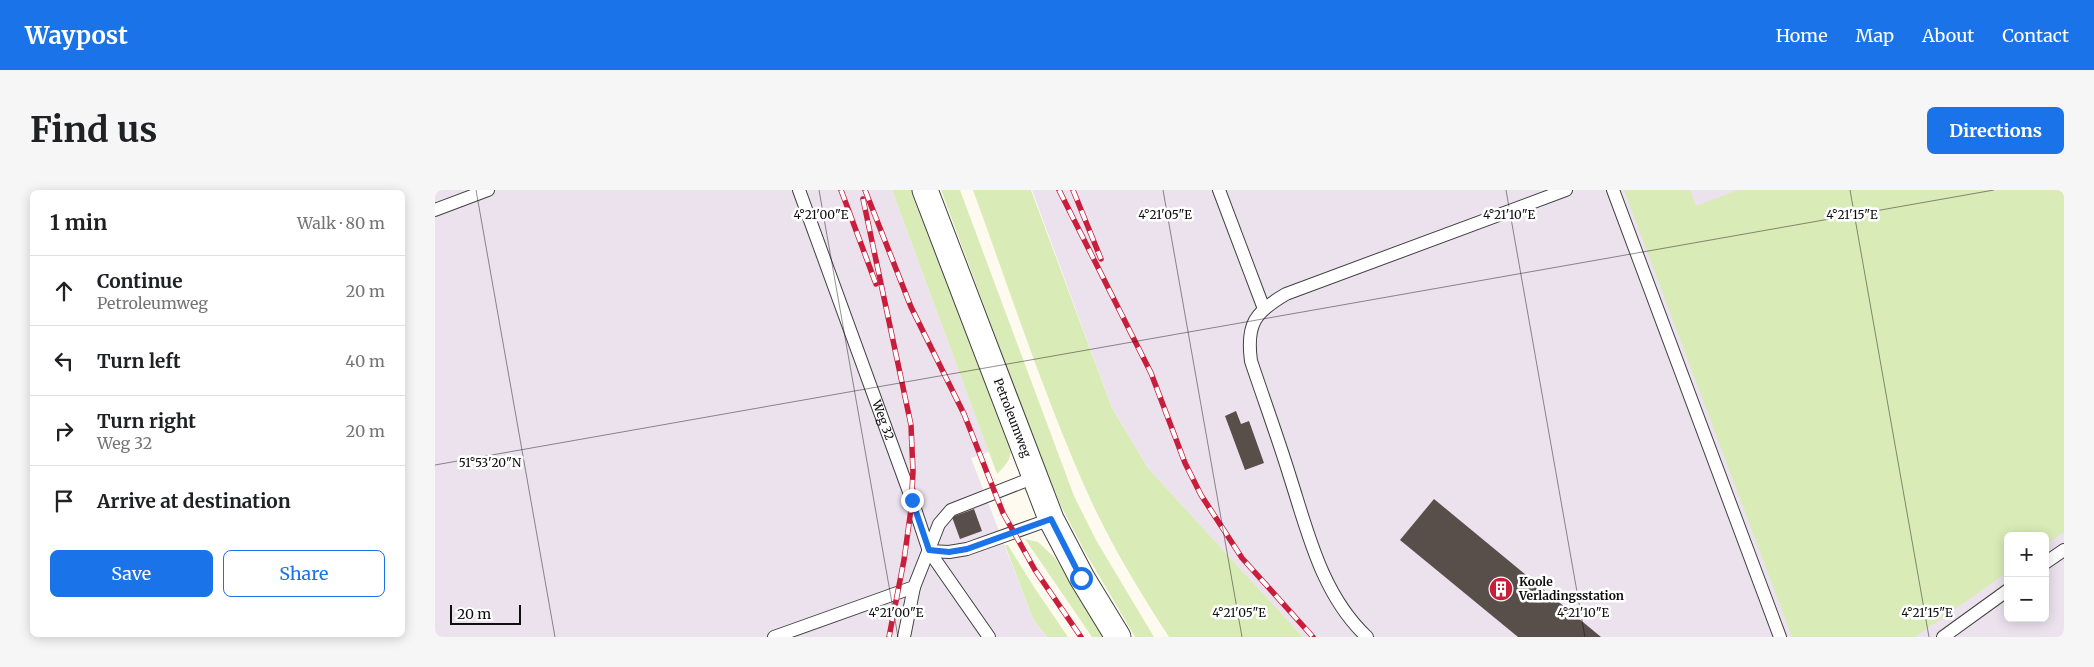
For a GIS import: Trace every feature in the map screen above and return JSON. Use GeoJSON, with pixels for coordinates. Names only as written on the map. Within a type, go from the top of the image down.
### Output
{"type":"FeatureCollection","features":[{"type":"Feature","properties":{"kind":"street","name":"Petroleumweg"},"geometry":{"type":"LineString","coordinates":[[925,190],[1051,519],[1081,578],[1118,637]]}},
{"type":"Feature","properties":{"kind":"lane"},"geometry":{"type":"LineString","coordinates":[[435,210],[487,190]]}},
{"type":"Feature","properties":{"kind":"lane","name":"Weg 32"},"geometry":{"type":"LineString","coordinates":[[799,190],[929,550],[989,637]]}},
{"type":"Feature","properties":{"kind":"lane"},"geometry":{"type":"LineString","coordinates":[[1219,190],[1263,309]]}},
{"type":"Feature","properties":{"kind":"lane"},"geometry":{"type":"LineString","coordinates":[[1367,637],[1350,619],[1338,602],[1321,570],[1251,361],[1248,340],[1254,320],[1267,305],[1286,294],[1566,190]]}},
{"type":"Feature","properties":{"kind":"lane"},"geometry":{"type":"LineString","coordinates":[[1613,190],[1780,637]]}},
{"type":"Feature","properties":{"kind":"lane"},"geometry":{"type":"LineString","coordinates":[[904,637],[914,588],[939,524],[951,510],[1035,477]]}},
{"type":"Feature","properties":{"kind":"lane"},"geometry":{"type":"LineString","coordinates":[[929,550],[949,552],[967,549],[1051,519]]}},
{"type":"Feature","properties":{"kind":"lane"},"geometry":{"type":"LineString","coordinates":[[2049,560],[2064,550]]}},
{"type":"Feature","properties":{"kind":"lane"},"geometry":{"type":"LineString","coordinates":[[774,637],[914,588]]}},
{"type":"Feature","properties":{"kind":"lane"},"geometry":{"type":"LineString","coordinates":[[1943,637],[2004,593]]}},
{"type":"Feature","properties":{"kind":"shaded area"},"geometry":{"type":"Polygon","coordinates":[[[435,190],[892,190],[989,452],[971,458],[1033,619],[1047,637],[435,637],[435,190]]]}},
{"type":"Feature","properties":{"kind":"shaded area"},"geometry":{"type":"Polygon","coordinates":[[[1032,190],[2064,190],[2064,637],[1303,637],[1148,468],[1112,408],[1032,190]]]}},
{"type":"Feature","properties":{"kind":"green space"},"geometry":{"type":"Polygon","coordinates":[[[892,190],[916,190],[1011,449],[1005,466],[997,474],[892,190]]]}},
{"type":"Feature","properties":{"kind":"green space"},"geometry":{"type":"Polygon","coordinates":[[[941,190],[960,190],[1074,496],[1096,540],[1154,637],[1135,637],[1085,552],[1060,504],[941,190]]]}},
{"type":"Feature","properties":{"kind":"green space"},"geometry":{"type":"Polygon","coordinates":[[[973,190],[1031,190],[1112,408],[1148,468],[1303,637],[1169,637],[1110,539],[1076,467],[1030,349],[973,190]]]}},
{"type":"Feature","properties":{"kind":"green space"},"geometry":{"type":"Polygon","coordinates":[[[1624,190],[1690,190],[1696,206],[1738,190],[2064,190],[2064,532],[2049,542],[2049,532],[2004,532],[2004,575],[1915,637],[1792,637],[1624,190]]]}},
{"type":"Feature","properties":{"kind":"green space"},"geometry":{"type":"Polygon","coordinates":[[[1025,539],[1038,542],[1055,558],[1103,637],[1092,637],[1025,539]]]}},
{"type":"Feature","properties":{"kind":"green space"},"geometry":{"type":"Polygon","coordinates":[[[1005,545],[1008,545],[1068,637],[1047,637],[1033,619],[1005,545]]]}},
{"type":"Feature","properties":{"kind":"building"},"geometry":{"type":"Polygon","coordinates":[[[1236,411],[1241,424],[1249,421],[1264,463],[1245,470],[1225,416],[1236,411]]]}},
{"type":"Feature","properties":{"kind":"building","name":"Koole Verladingsstation"},"geometry":{"type":"Polygon","coordinates":[[[1434,499],[1601,637],[1518,637],[1400,540],[1434,499]]]}},
{"type":"Feature","properties":{"kind":"building"},"geometry":{"type":"Polygon","coordinates":[[[974,509],[982,531],[960,539],[952,517],[974,509]]]}},
{"type":"Feature","properties":{"kind":"railway"},"geometry":{"type":"LineString","coordinates":[[841,190],[876,284]]}},
{"type":"Feature","properties":{"kind":"railway"},"geometry":{"type":"LineString","coordinates":[[865,190],[911,307],[964,414],[1003,513],[1035,570],[1081,637]]}},
{"type":"Feature","properties":{"kind":"railway"},"geometry":{"type":"LineString","coordinates":[[1059,190],[1151,373],[1185,463],[1201,495],[1242,558],[1313,637]]}},
{"type":"Feature","properties":{"kind":"railway"},"geometry":{"type":"LineString","coordinates":[[1073,190],[1101,259]]}},
{"type":"Feature","properties":{"kind":"railway"},"geometry":{"type":"LineString","coordinates":[[863,199],[911,425],[913,472],[911,509],[904,560],[889,637]]}},
{"type":"Feature","properties":{"kind":"place","name":"Koole Verladingsstation"},"geometry":{"type":"Point","coordinates":[1501,589]}},
{"type":"Feature","properties":{"kind":"route"},"geometry":{"type":"LineString","coordinates":[[912,500],[929,550],[949,552],[967,549],[1051,519],[1081,578]]}}]}
